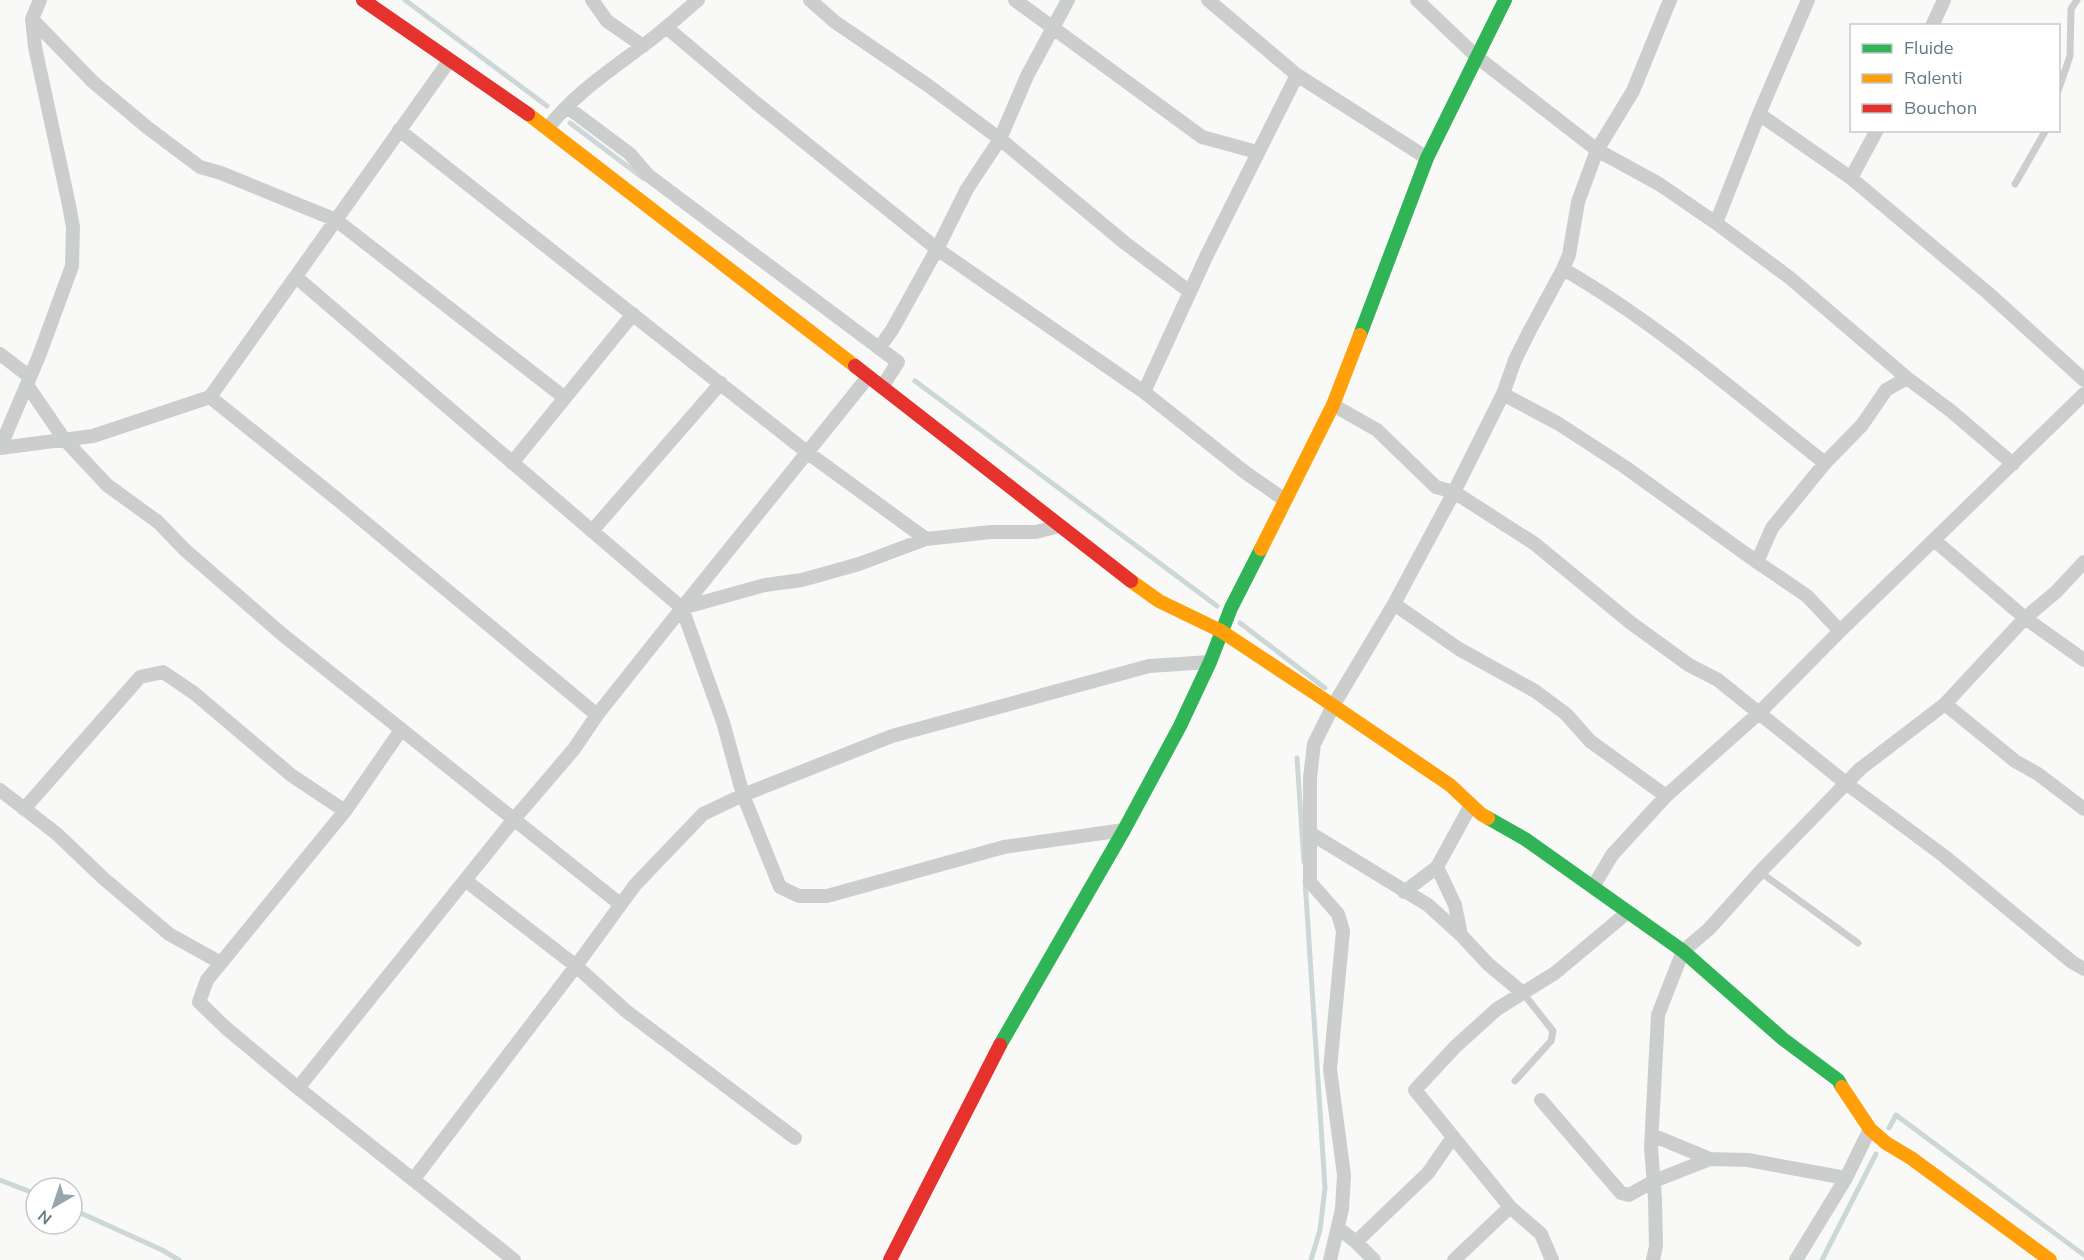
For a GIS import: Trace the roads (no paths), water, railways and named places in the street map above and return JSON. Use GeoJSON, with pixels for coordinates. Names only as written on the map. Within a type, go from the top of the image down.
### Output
{"type":"FeatureCollection","features":[{"type":"Feature","properties":{"kind":"street"},"geometry":{"type":"LineString","coordinates":[[0,448],[67,282],[74,249],[69,205],[40,76],[32,19],[40,0]]}},
{"type":"Feature","properties":{"kind":"street"},"geometry":{"type":"LineString","coordinates":[[363,0],[548,128],[1059,526],[1159,601],[1221,631],[1450,785],[1491,821],[1525,839],[1683,951],[1783,1040],[1838,1080],[1870,1129],[1886,1143],[1911,1158],[2050,1260]]}},
{"type":"Feature","properties":{"kind":"street"},"geometry":{"type":"LineString","coordinates":[[592,0],[607,21],[643,46]]}},
{"type":"Feature","properties":{"kind":"street"},"geometry":{"type":"LineString","coordinates":[[548,128],[603,74],[643,46],[698,0]]}},
{"type":"Feature","properties":{"kind":"street"},"geometry":{"type":"LineString","coordinates":[[810,0],[835,22],[926,84],[1000,139],[1125,243],[1190,292]]}},
{"type":"Feature","properties":{"kind":"street"},"geometry":{"type":"LineString","coordinates":[[1015,0],[1202,137],[1257,152]]}},
{"type":"Feature","properties":{"kind":"street"},"geometry":{"type":"LineString","coordinates":[[879,348],[892,330],[937,249],[967,189],[1000,139],[1027,76],[1068,0]]}},
{"type":"Feature","properties":{"kind":"street"},"geometry":{"type":"LineString","coordinates":[[1208,0],[1297,75],[1427,158]]}},
{"type":"Feature","properties":{"kind":"street"},"geometry":{"type":"LineString","coordinates":[[1417,0],[1477,57],[1597,150],[1659,184],[1790,278],[1907,378],[1951,411],[2013,464]]}},
{"type":"Feature","properties":{"kind":"street"},"geometry":{"type":"LineString","coordinates":[[890,1260],[1022,1004],[1124,830],[1180,726],[1210,662],[1221,631],[1333,405],[1427,158],[1505,0]]}},
{"type":"Feature","properties":{"kind":"street"},"geometry":{"type":"LineString","coordinates":[[1330,1260],[1342,1209],[1344,1175],[1330,1069],[1343,931],[1338,914],[1310,882],[1310,778],[1314,744],[1333,706],[1394,604],[1454,492],[1503,394],[1515,360],[1563,269],[1569,255],[1578,202],[1597,150],[1632,91],[1670,0]]}},
{"type":"Feature","properties":{"kind":"street"},"geometry":{"type":"LineString","coordinates":[[1716,223],[1759,114],[1808,0]]}},
{"type":"Feature","properties":{"kind":"street"},"geometry":{"type":"LineString","coordinates":[[1933,24],[1944,0]]}},
{"type":"Feature","properties":{"kind":"street"},"geometry":{"type":"LineString","coordinates":[[32,19],[93,82],[148,128],[200,167],[221,173],[336,220],[565,398]]}},
{"type":"Feature","properties":{"kind":"street"},"geometry":{"type":"LineString","coordinates":[[666,27],[937,249],[1144,392],[1246,473],[1284,500]]}},
{"type":"Feature","properties":{"kind":"street"},"geometry":{"type":"LineString","coordinates":[[0,448],[93,436],[210,397],[449,61]]}},
{"type":"Feature","properties":{"kind":"street"},"geometry":{"type":"LineString","coordinates":[[1144,392],[1257,152],[1297,75]]}},
{"type":"Feature","properties":{"kind":"street"},"geometry":{"type":"LineString","coordinates":[[567,107],[630,154],[657,183],[898,362],[882,387]]}},
{"type":"Feature","properties":{"kind":"street"},"geometry":{"type":"LineString","coordinates":[[1759,114],[1851,178],[1988,293],[2084,380]]}},
{"type":"Feature","properties":{"kind":"street"},"geometry":{"type":"LineString","coordinates":[[399,130],[808,453],[926,539]]}},
{"type":"Feature","properties":{"kind":"street"},"geometry":{"type":"LineString","coordinates":[[1851,178],[1876,132]]}},
{"type":"Feature","properties":{"kind":"street"},"geometry":{"type":"LineString","coordinates":[[1563,269],[1646,324],[1825,463]]}},
{"type":"Feature","properties":{"kind":"street"},"geometry":{"type":"LineString","coordinates":[[296,277],[682,608],[723,722],[743,795],[780,887],[799,896],[827,896],[1004,847],[1124,830]]}},
{"type":"Feature","properties":{"kind":"street"},"geometry":{"type":"LineString","coordinates":[[512,463],[633,314]]}},
{"type":"Feature","properties":{"kind":"street"},"geometry":{"type":"LineString","coordinates":[[0,354],[28,381],[64,439],[108,485],[158,522],[185,550],[283,635],[620,904]]}},
{"type":"Feature","properties":{"kind":"street"},"geometry":{"type":"LineString","coordinates":[[297,1088],[515,818],[574,749],[597,715],[868,377]]}},
{"type":"Feature","properties":{"kind":"street"},"geometry":{"type":"LineString","coordinates":[[1757,561],[1772,528],[1825,463],[1862,425],[1886,390],[1907,378]]}},
{"type":"Feature","properties":{"kind":"street"},"geometry":{"type":"LineString","coordinates":[[592,531],[721,383]]}},
{"type":"Feature","properties":{"kind":"street"},"geometry":{"type":"LineString","coordinates":[[1503,394],[1558,424],[1625,467],[1807,596],[1840,631]]}},
{"type":"Feature","properties":{"kind":"street"},"geometry":{"type":"LineString","coordinates":[[210,397],[337,498],[597,715]]}},
{"type":"Feature","properties":{"kind":"street"},"geometry":{"type":"LineString","coordinates":[[1593,887],[1612,855],[1666,796],[1760,712],[1840,631],[2082,400]]}},
{"type":"Feature","properties":{"kind":"street"},"geometry":{"type":"LineString","coordinates":[[1333,405],[1377,430],[1436,487],[1454,492],[1535,544],[1631,623],[1689,664],[1718,680],[1847,784],[1944,856],[2072,962],[2084,969]]}},
{"type":"Feature","properties":{"kind":"street"},"geometry":{"type":"LineString","coordinates":[[682,608],[765,585],[802,580],[859,564],[926,539],[991,532],[1036,532],[1059,526]]}},
{"type":"Feature","properties":{"kind":"street"},"geometry":{"type":"LineString","coordinates":[[1934,540],[2025,618],[2084,660]]}},
{"type":"Feature","properties":{"kind":"street"},"geometry":{"type":"LineString","coordinates":[[1653,1260],[1656,1246],[1652,1135],[1658,1015],[1683,951],[1709,929],[1760,872],[1860,769],[1945,704],[2025,618],[2056,592],[2084,562]]}},
{"type":"Feature","properties":{"kind":"street"},"geometry":{"type":"LineString","coordinates":[[1394,604],[1459,649],[1535,691],[1566,714],[1590,741],[1666,796]]}},
{"type":"Feature","properties":{"kind":"street"},"geometry":{"type":"LineString","coordinates":[[413,1180],[635,885],[703,814],[743,795],[892,736],[1149,666],[1210,662]]}},
{"type":"Feature","properties":{"kind":"street"},"geometry":{"type":"LineString","coordinates":[[24,809],[141,677],[163,672],[194,693],[291,775],[345,811]]}},
{"type":"Feature","properties":{"kind":"street"},"geometry":{"type":"LineString","coordinates":[[1945,704],[2015,760],[2038,774],[2084,809]]}},
{"type":"Feature","properties":{"kind":"street"},"geometry":{"type":"LineString","coordinates":[[401,730],[345,811],[207,980],[199,1002],[297,1088],[514,1260]]}},
{"type":"Feature","properties":{"kind":"street"},"geometry":{"type":"LineString","coordinates":[[0,790],[57,834],[103,878],[169,934],[220,963]]}},
{"type":"Feature","properties":{"kind":"street"},"geometry":{"type":"LineString","coordinates":[[1404,892],[1437,867],[1471,805]]}},
{"type":"Feature","properties":{"kind":"street"},"geometry":{"type":"LineString","coordinates":[[1310,833],[1428,906],[1461,935],[1488,964],[1523,993]]}},
{"type":"Feature","properties":{"kind":"street"},"geometry":{"type":"LineString","coordinates":[[1437,867],[1455,905],[1461,935]]}},
{"type":"Feature","properties":{"kind":"street"},"geometry":{"type":"LineString","coordinates":[[465,880],[576,966],[626,1011],[795,1138]]}},
{"type":"Feature","properties":{"kind":"street"},"geometry":{"type":"LineString","coordinates":[[1552,1260],[1541,1234],[1510,1208],[1415,1090],[1456,1046],[1497,1009],[1555,973],[1628,912]]}},
{"type":"Feature","properties":{"kind":"street"},"geometry":{"type":"LineString","coordinates":[[1540,1100],[1621,1193],[1629,1195],[1654,1181],[1710,1159]]}},
{"type":"Feature","properties":{"kind":"street"},"geometry":{"type":"LineString","coordinates":[[1796,1260],[1846,1178],[1870,1129]]}},
{"type":"Feature","properties":{"kind":"street"},"geometry":{"type":"LineString","coordinates":[[1652,1135],[1710,1159],[1748,1160],[1846,1178]]}},
{"type":"Feature","properties":{"kind":"street"},"geometry":{"type":"LineString","coordinates":[[1356,1242],[1428,1173],[1453,1137]]}},
{"type":"Feature","properties":{"kind":"street"},"geometry":{"type":"LineString","coordinates":[[1454,1260],[1510,1208]]}},
{"type":"Feature","properties":{"kind":"street"},"geometry":{"type":"LineString","coordinates":[[1338,1228],[1374,1260]]}},
{"type":"Feature","properties":{"kind":"lane"},"geometry":{"type":"LineString","coordinates":[[2060,85],[2070,56],[2071,9],[2077,0]]}},
{"type":"Feature","properties":{"kind":"lane"},"geometry":{"type":"LineString","coordinates":[[2015,184],[2045,132]]}},
{"type":"Feature","properties":{"kind":"lane"},"geometry":{"type":"LineString","coordinates":[[1760,872],[1858,943]]}},
{"type":"Feature","properties":{"kind":"lane"},"geometry":{"type":"LineString","coordinates":[[1515,1081],[1551,1041],[1553,1031],[1523,993]]}},
{"type":"Feature","properties":{"kind":"waterway"},"geometry":{"type":"LineString","coordinates":[[405,0],[547,106]]}},
{"type":"Feature","properties":{"kind":"waterway"},"geometry":{"type":"LineString","coordinates":[[570,123],[643,178]]}},
{"type":"Feature","properties":{"kind":"waterway"},"geometry":{"type":"LineString","coordinates":[[915,381],[1217,606]]}},
{"type":"Feature","properties":{"kind":"waterway"},"geometry":{"type":"LineString","coordinates":[[1240,623],[1325,688]]}},
{"type":"Feature","properties":{"kind":"waterway"},"geometry":{"type":"LineString","coordinates":[[1297,758],[1304,862]]}},
{"type":"Feature","properties":{"kind":"waterway"},"geometry":{"type":"LineString","coordinates":[[1305,880],[1325,1188],[1320,1230],[1311,1260]]}},
{"type":"Feature","properties":{"kind":"waterway"},"geometry":{"type":"LineString","coordinates":[[1889,1128],[1896,1115],[2084,1255]]}},
{"type":"Feature","properties":{"kind":"waterway"},"geometry":{"type":"LineString","coordinates":[[1822,1260],[1876,1154]]}},
{"type":"Feature","properties":{"kind":"waterway"},"geometry":{"type":"LineString","coordinates":[[0,1180],[24,1189]]}},
{"type":"Feature","properties":{"kind":"waterway"},"geometry":{"type":"LineString","coordinates":[[84,1214],[179,1260]]}}]}
